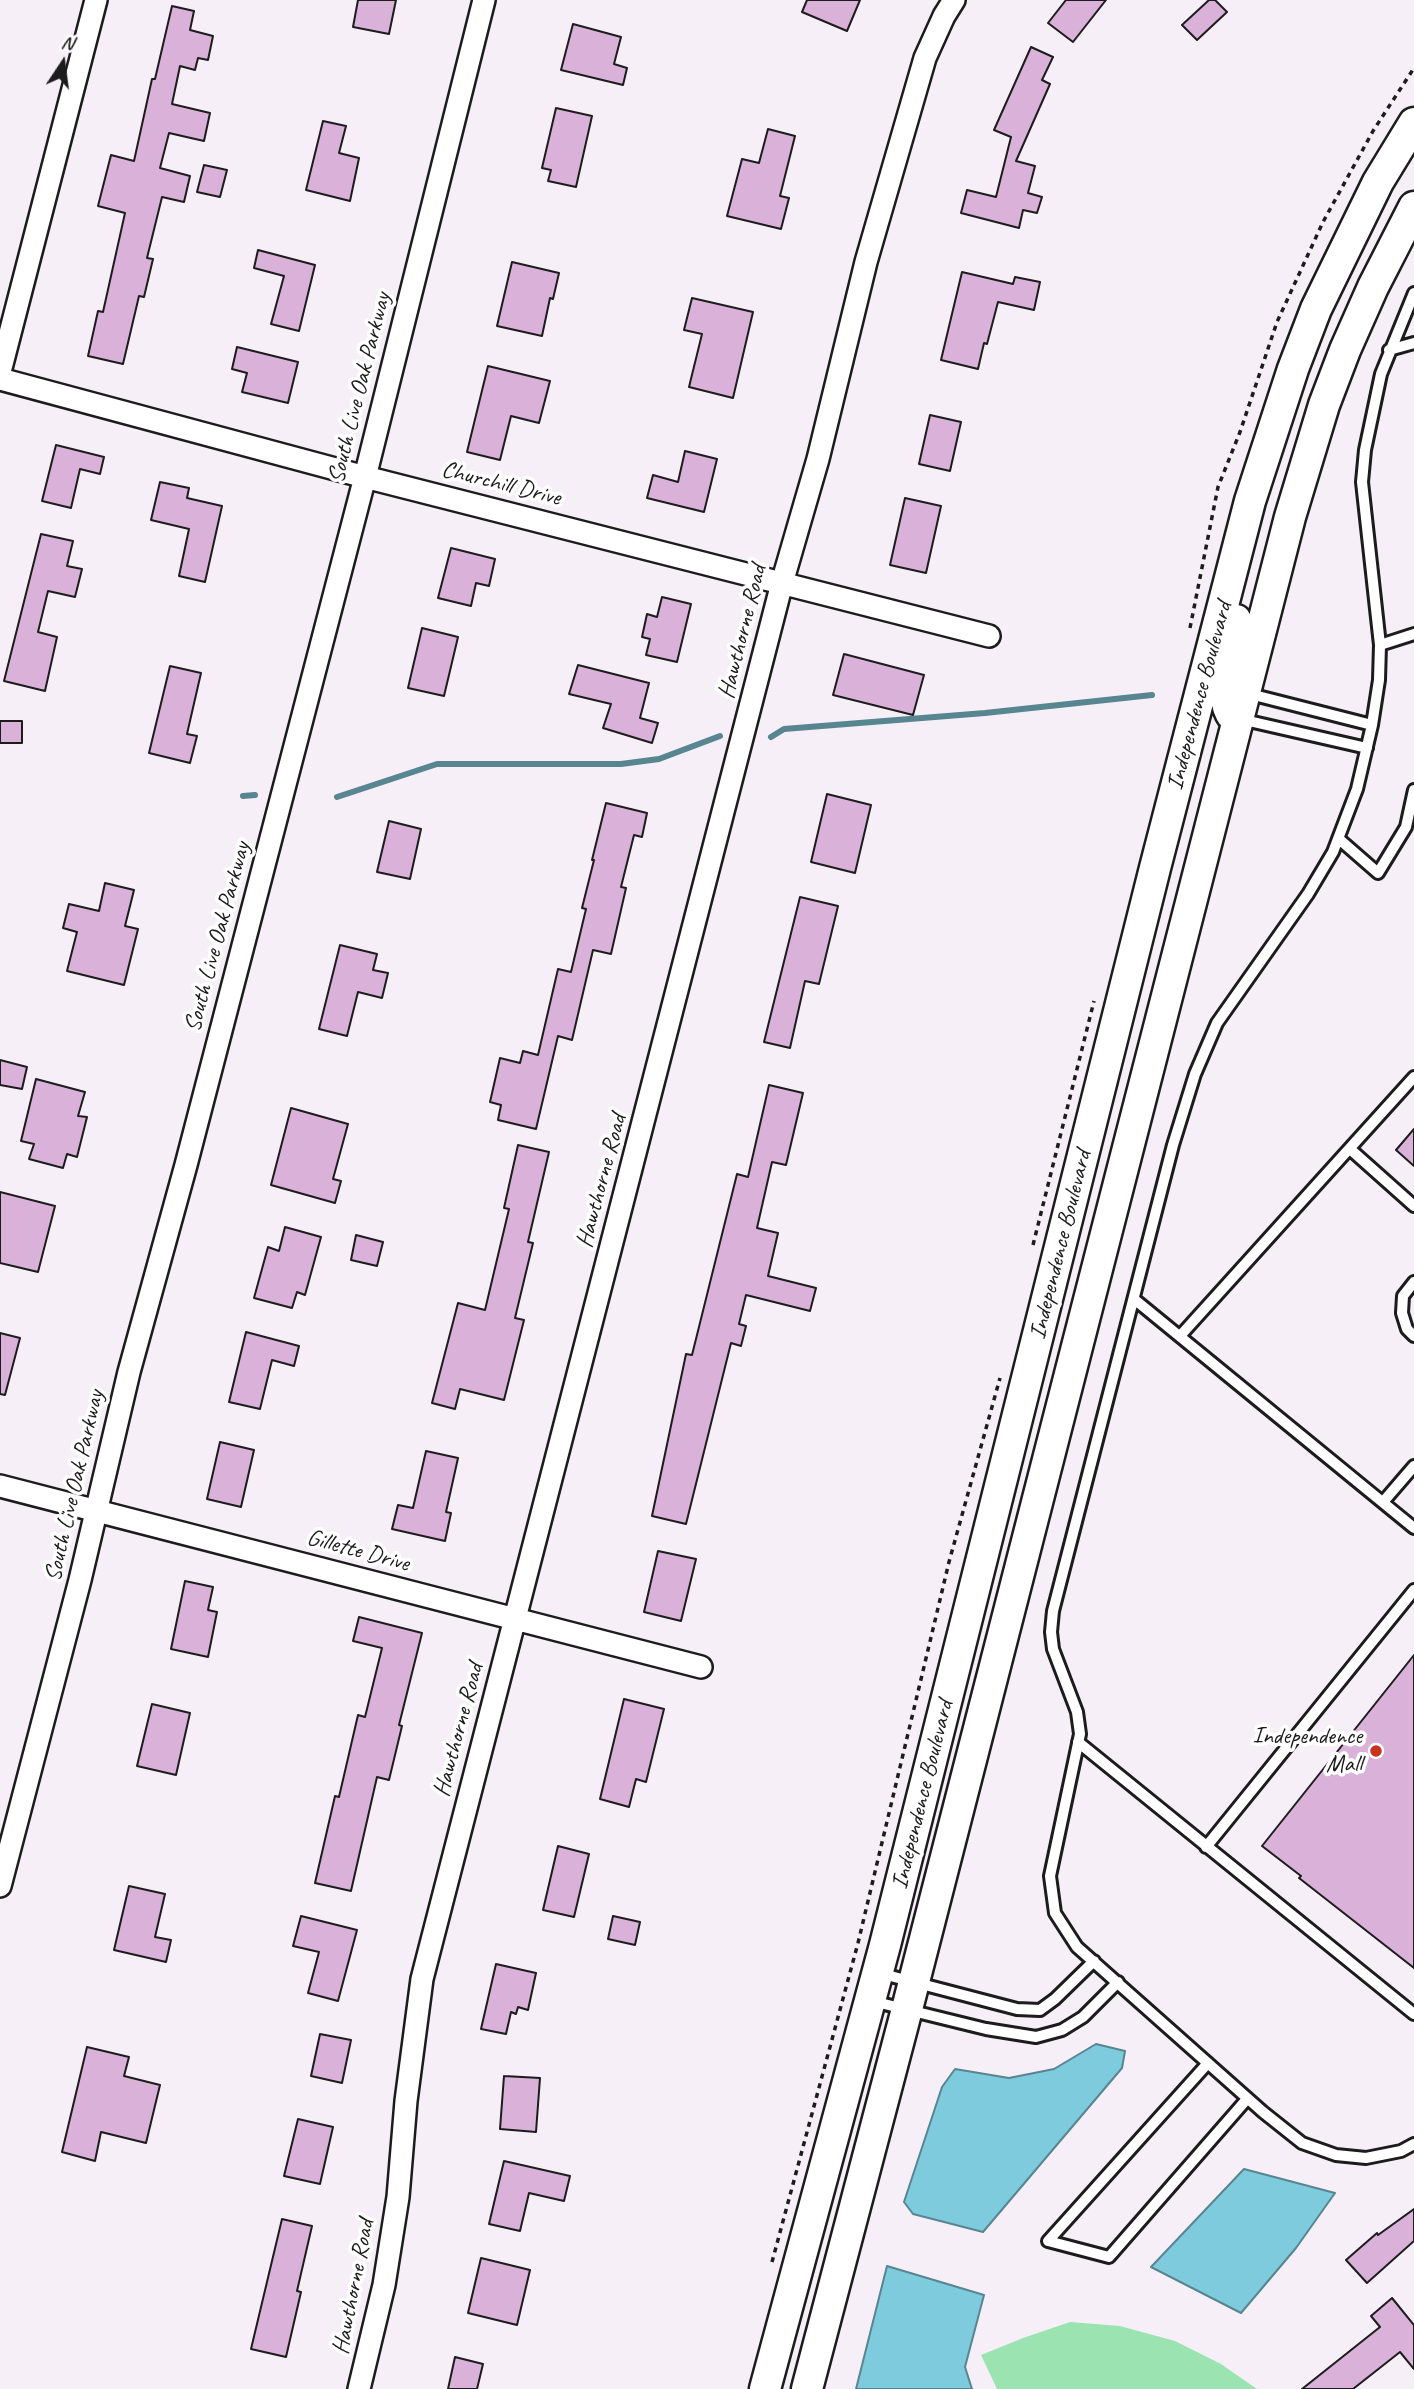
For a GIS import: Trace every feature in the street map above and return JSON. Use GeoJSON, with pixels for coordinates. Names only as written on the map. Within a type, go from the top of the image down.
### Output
{"type":"FeatureCollection","features":[{"type":"Feature","properties":{"kind":"main road","name":"Independence Boulevard"},"geometry":{"type":"LineString","coordinates":[[765,2389],[874,1986],[1250,501],[1293,369],[1316,309],[1378,182],[1414,123]]}},
{"type":"Feature","properties":{"kind":"main road","name":"Independence Boulevard"},"geometry":{"type":"LineString","coordinates":[[807,2389],[911,1995],[1290,517],[1324,405],[1373,287],[1414,207]]}},
{"type":"Feature","properties":{"kind":"main road"},"geometry":{"type":"LineString","coordinates":[[1242,706],[1231,714],[1224,688],[1230,668],[1250,501]]}},
{"type":"Feature","properties":{"kind":"street"},"geometry":{"type":"LineString","coordinates":[[0,373],[96,0]]}},
{"type":"Feature","properties":{"kind":"street","name":"South Live Oak Parkway"},"geometry":{"type":"LineString","coordinates":[[0,1885],[129,1372],[193,1138],[365,477],[484,0]]}},
{"type":"Feature","properties":{"kind":"street","name":"Hawthorne Road"},"geometry":{"type":"LineString","coordinates":[[359,2389],[384,2285],[394,2222],[422,1979],[782,583],[818,459],[866,262],[925,58],[954,0]]}},
{"type":"Feature","properties":{"kind":"street","name":"Churchill Drive"},"geometry":{"type":"LineString","coordinates":[[0,379],[365,477],[989,636]]}},
{"type":"Feature","properties":{"kind":"street","name":"Gillette Drive"},"geometry":{"type":"LineString","coordinates":[[0,1486],[701,1667]]}},
{"type":"Feature","properties":{"kind":"lane"},"geometry":{"type":"LineString","coordinates":[[1414,293],[1381,374],[1369,423],[1362,482],[1380,645],[1379,680],[1372,725],[1357,789],[1339,839],[1308,894],[1217,1023],[1200,1059],[1173,1145],[1053,1611],[1051,1632],[1054,1649],[1077,1712],[1080,1734],[1050,1876],[1055,1913],[1077,1947],[1247,2098],[1302,2143],[1336,2155],[1366,2158],[1401,2151],[1414,2144]]}},
{"type":"Feature","properties":{"kind":"lane"},"geometry":{"type":"LineString","coordinates":[[1389,350],[1414,343]]}},
{"type":"Feature","properties":{"kind":"lane"},"geometry":{"type":"LineString","coordinates":[[1380,645],[1414,634]]}},
{"type":"Feature","properties":{"kind":"lane"},"geometry":{"type":"LineString","coordinates":[[1242,706],[1372,725]]}},
{"type":"Feature","properties":{"kind":"lane"},"geometry":{"type":"LineString","coordinates":[[1242,706],[1367,748]]}},
{"type":"Feature","properties":{"kind":"lane"},"geometry":{"type":"LineString","coordinates":[[1339,839],[1378,873],[1406,827],[1414,790]]}},
{"type":"Feature","properties":{"kind":"lane"},"geometry":{"type":"LineString","coordinates":[[1180,1336],[1414,1077]]}},
{"type":"Feature","properties":{"kind":"lane"},"geometry":{"type":"LineString","coordinates":[[1350,1149],[1414,1206]]}},
{"type":"Feature","properties":{"kind":"lane"},"geometry":{"type":"LineString","coordinates":[[1414,1282],[1403,1296],[1402,1313],[1407,1329],[1414,1336]]}},
{"type":"Feature","properties":{"kind":"lane"},"geometry":{"type":"LineString","coordinates":[[1133,1299],[1414,1528]]}},
{"type":"Feature","properties":{"kind":"lane"},"geometry":{"type":"LineString","coordinates":[[1383,1502],[1414,1466]]}},
{"type":"Feature","properties":{"kind":"lane"},"geometry":{"type":"LineString","coordinates":[[1206,1847],[1414,1590]]}},
{"type":"Feature","properties":{"kind":"lane"},"geometry":{"type":"LineString","coordinates":[[1078,1742],[1414,2014]]}},
{"type":"Feature","properties":{"kind":"lane"},"geometry":{"type":"LineString","coordinates":[[874,1986],[911,1995],[1040,2010],[1055,2000],[1094,1961]]}},
{"type":"Feature","properties":{"kind":"lane"},"geometry":{"type":"LineString","coordinates":[[874,1986],[911,1995],[996,2031],[1035,2037],[1062,2030],[1083,2017],[1118,1982]]}},
{"type":"Feature","properties":{"kind":"lane"},"geometry":{"type":"LineString","coordinates":[[1208,2063],[1048,2241],[1109,2257],[1247,2098]]}},
{"type":"Feature","properties":{"kind":"green space"},"geometry":{"type":"Polygon","coordinates":[[[1070,2322],[1120,2326],[1175,2341],[1221,2364],[1257,2389],[997,2389],[981,2355],[1070,2322]]]}},
{"type":"Feature","properties":{"kind":"water"},"geometry":{"type":"Polygon","coordinates":[[[1096,2044],[1125,2051],[1122,2068],[983,2232],[913,2214],[904,2202],[942,2087],[955,2069],[1009,2078],[1054,2069],[1096,2044]]]}},
{"type":"Feature","properties":{"kind":"water"},"geometry":{"type":"Polygon","coordinates":[[[1244,2169],[1335,2193],[1296,2248],[1241,2313],[1151,2267],[1244,2169]]]}},
{"type":"Feature","properties":{"kind":"water"},"geometry":{"type":"Polygon","coordinates":[[[887,2266],[984,2295],[965,2367],[972,2389],[856,2389],[887,2266]]]}},
{"type":"Feature","properties":{"kind":"building"},"geometry":{"type":"Polygon","coordinates":[[[358,0],[396,0],[389,34],[353,27],[358,0]]]}},
{"type":"Feature","properties":{"kind":"building"},"geometry":{"type":"Polygon","coordinates":[[[807,0],[860,0],[847,31],[802,12],[807,0]]]}},
{"type":"Feature","properties":{"kind":"building"},"geometry":{"type":"Polygon","coordinates":[[[1066,0],[1106,0],[1073,42],[1048,23],[1066,0]]]}},
{"type":"Feature","properties":{"kind":"building"},"geometry":{"type":"Polygon","coordinates":[[[1209,0],[1215,0],[1227,12],[1197,40],[1182,25],[1209,0]]]}},
{"type":"Feature","properties":{"kind":"building"},"geometry":{"type":"Polygon","coordinates":[[[172,6],[194,11],[190,30],[213,36],[208,60],[198,58],[195,70],[180,66],[172,104],[210,113],[204,141],[169,133],[160,168],[190,176],[184,202],[162,197],[147,258],[153,259],[144,297],[139,296],[123,364],[88,356],[98,311],[103,312],[125,213],[98,206],[111,155],[134,161],[172,6]]]}},
{"type":"Feature","properties":{"kind":"building"},"geometry":{"type":"Polygon","coordinates":[[[573,24],[621,37],[614,64],[627,68],[623,85],[561,70],[573,24]]]}},
{"type":"Feature","properties":{"kind":"building"},"geometry":{"type":"Polygon","coordinates":[[[1031,47],[1053,57],[1042,80],[1050,84],[1016,161],[1035,166],[1028,193],[1042,197],[1037,213],[1023,210],[1019,228],[961,213],[967,190],[996,197],[1011,137],[994,130],[1031,47]]]}},
{"type":"Feature","properties":{"kind":"building"},"geometry":{"type":"Polygon","coordinates":[[[556,108],[592,116],[576,187],[548,181],[551,170],[542,168],[556,108]]]}},
{"type":"Feature","properties":{"kind":"building"},"geometry":{"type":"Polygon","coordinates":[[[323,121],[346,126],[339,153],[359,158],[350,201],[306,190],[323,121]]]}},
{"type":"Feature","properties":{"kind":"building"},"geometry":{"type":"Polygon","coordinates":[[[768,129],[795,136],[780,196],[789,198],[781,229],[727,216],[742,159],[759,163],[768,129]]]}},
{"type":"Feature","properties":{"kind":"building"},"geometry":{"type":"Polygon","coordinates":[[[204,165],[227,170],[220,197],[197,192],[204,165]]]}},
{"type":"Feature","properties":{"kind":"building"},"geometry":{"type":"Polygon","coordinates":[[[258,250],[315,265],[299,331],[271,324],[284,276],[254,268],[258,250]]]}},
{"type":"Feature","properties":{"kind":"building"},"geometry":{"type":"Polygon","coordinates":[[[512,262],[559,273],[553,299],[550,298],[542,336],[497,326],[512,262]]]}},
{"type":"Feature","properties":{"kind":"building"},"geometry":{"type":"Polygon","coordinates":[[[962,272],[1013,284],[1015,277],[1040,282],[1034,310],[998,302],[978,369],[941,360],[962,272]]]}},
{"type":"Feature","properties":{"kind":"building"},"geometry":{"type":"Polygon","coordinates":[[[692,298],[753,312],[733,398],[689,387],[702,334],[684,330],[692,298]]]}},
{"type":"Feature","properties":{"kind":"building"},"geometry":{"type":"Polygon","coordinates":[[[237,347],[298,362],[288,403],[242,392],[247,373],[232,369],[237,347]]]}},
{"type":"Feature","properties":{"kind":"building"},"geometry":{"type":"Polygon","coordinates":[[[488,366],[550,381],[539,423],[511,416],[500,460],[467,452],[488,366]]]}},
{"type":"Feature","properties":{"kind":"building"},"geometry":{"type":"Polygon","coordinates":[[[930,415],[961,422],[950,471],[919,464],[930,415]]]}},
{"type":"Feature","properties":{"kind":"building"},"geometry":{"type":"Polygon","coordinates":[[[56,445],[104,457],[100,474],[80,469],[71,508],[42,501],[56,445]]]}},
{"type":"Feature","properties":{"kind":"building"},"geometry":{"type":"Polygon","coordinates":[[[685,451],[717,459],[704,512],[647,498],[653,475],[678,482],[685,451]]]}},
{"type":"Feature","properties":{"kind":"building"},"geometry":{"type":"Polygon","coordinates":[[[160,482],[189,488],[187,498],[222,506],[205,582],[179,576],[189,529],[151,520],[160,482]]]}},
{"type":"Feature","properties":{"kind":"building"},"geometry":{"type":"Polygon","coordinates":[[[905,498],[941,506],[926,573],[890,565],[905,498]]]}},
{"type":"Feature","properties":{"kind":"building"},"geometry":{"type":"Polygon","coordinates":[[[41,534],[73,541],[67,566],[82,569],[75,597],[48,591],[38,632],[57,637],[45,691],[4,681],[41,534]]]}},
{"type":"Feature","properties":{"kind":"building"},"geometry":{"type":"Polygon","coordinates":[[[451,548],[495,559],[489,586],[476,583],[471,606],[438,598],[451,548]]]}},
{"type":"Feature","properties":{"kind":"building"},"geometry":{"type":"Polygon","coordinates":[[[662,597],[691,604],[677,662],[646,655],[650,639],[642,637],[647,614],[657,617],[662,597]]]}},
{"type":"Feature","properties":{"kind":"building"},"geometry":{"type":"Polygon","coordinates":[[[422,628],[458,637],[444,696],[408,688],[422,628]]]}},
{"type":"Feature","properties":{"kind":"building"},"geometry":{"type":"Polygon","coordinates":[[[844,654],[924,675],[913,715],[833,695],[844,654]]]}},
{"type":"Feature","properties":{"kind":"building"},"geometry":{"type":"Polygon","coordinates":[[[578,665],[649,683],[640,718],[658,723],[652,743],[603,728],[611,704],[569,694],[578,665]]]}},
{"type":"Feature","properties":{"kind":"building"},"geometry":{"type":"Polygon","coordinates":[[[170,666],[201,673],[187,734],[197,736],[190,763],[149,753],[170,666]]]}},
{"type":"Feature","properties":{"kind":"building"},"geometry":{"type":"Polygon","coordinates":[[[0,721],[22,721],[22,743],[0,743],[0,721]]]}},
{"type":"Feature","properties":{"kind":"building"},"geometry":{"type":"Polygon","coordinates":[[[827,794],[871,805],[855,873],[811,862],[827,794]]]}},
{"type":"Feature","properties":{"kind":"building"},"geometry":{"type":"Polygon","coordinates":[[[606,803],[647,813],[642,837],[634,835],[621,887],[626,888],[611,954],[593,950],[572,1040],[558,1036],[536,1129],[498,1120],[501,1105],[490,1102],[500,1058],[520,1063],[523,1051],[538,1055],[558,969],[571,972],[586,909],[582,908],[606,803]]]}},
{"type":"Feature","properties":{"kind":"building"},"geometry":{"type":"Polygon","coordinates":[[[389,821],[421,829],[410,879],[377,872],[389,821]]]}},
{"type":"Feature","properties":{"kind":"building"},"geometry":{"type":"Polygon","coordinates":[[[105,883],[134,890],[125,926],[138,929],[124,985],[67,971],[77,932],[63,928],[69,904],[99,911],[105,883]]]}},
{"type":"Feature","properties":{"kind":"building"},"geometry":{"type":"Polygon","coordinates":[[[800,897],[838,906],[819,984],[805,981],[790,1048],[764,1042],[800,897]]]}},
{"type":"Feature","properties":{"kind":"building"},"geometry":{"type":"Polygon","coordinates":[[[340,945],[377,954],[373,970],[388,973],[382,998],[358,992],[347,1036],[319,1029],[340,945]]]}},
{"type":"Feature","properties":{"kind":"building"},"geometry":{"type":"Polygon","coordinates":[[[0,1060],[27,1067],[22,1089],[0,1085],[0,1060]]]}},
{"type":"Feature","properties":{"kind":"building"},"geometry":{"type":"Polygon","coordinates":[[[36,1079],[85,1092],[78,1116],[87,1117],[77,1157],[67,1154],[63,1168],[29,1159],[34,1144],[21,1141],[36,1079]]]}},
{"type":"Feature","properties":{"kind":"building"},"geometry":{"type":"Polygon","coordinates":[[[769,1085],[803,1093],[786,1165],[772,1162],[757,1228],[778,1233],[768,1276],[816,1288],[810,1311],[746,1295],[739,1324],[746,1326],[741,1346],[731,1343],[686,1524],[652,1516],[686,1354],[692,1355],[737,1174],[748,1177],[769,1085]]]}},
{"type":"Feature","properties":{"kind":"building"},"geometry":{"type":"Polygon","coordinates":[[[291,1108],[348,1124],[333,1179],[341,1181],[335,1203],[271,1185],[291,1108]]]}},
{"type":"Feature","properties":{"kind":"building"},"geometry":{"type":"Polygon","coordinates":[[[1414,1129],[1414,1166],[1396,1150],[1414,1129]]]}},
{"type":"Feature","properties":{"kind":"building"},"geometry":{"type":"Polygon","coordinates":[[[518,1145],[549,1152],[528,1242],[533,1243],[515,1318],[524,1320],[504,1400],[460,1389],[455,1409],[432,1403],[458,1303],[485,1310],[509,1209],[504,1208],[518,1145]]]}},
{"type":"Feature","properties":{"kind":"building"},"geometry":{"type":"Polygon","coordinates":[[[0,1192],[55,1206],[38,1272],[0,1263],[0,1192]]]}},
{"type":"Feature","properties":{"kind":"building"},"geometry":{"type":"Polygon","coordinates":[[[285,1227],[321,1237],[305,1295],[297,1292],[292,1308],[254,1298],[268,1247],[279,1251],[285,1227]]]}},
{"type":"Feature","properties":{"kind":"building"},"geometry":{"type":"Polygon","coordinates":[[[356,1235],[383,1242],[377,1266],[351,1260],[356,1235]]]}},
{"type":"Feature","properties":{"kind":"building"},"geometry":{"type":"Polygon","coordinates":[[[246,1332],[299,1346],[294,1366],[272,1360],[260,1409],[229,1402],[246,1332]]]}},
{"type":"Feature","properties":{"kind":"building"},"geometry":{"type":"Polygon","coordinates":[[[0,1333],[20,1338],[5,1395],[0,1394],[0,1333]]]}},
{"type":"Feature","properties":{"kind":"building"},"geometry":{"type":"Polygon","coordinates":[[[220,1442],[254,1450],[241,1507],[207,1499],[220,1442]]]}},
{"type":"Feature","properties":{"kind":"building"},"geometry":{"type":"Polygon","coordinates":[[[426,1451],[458,1458],[446,1512],[451,1513],[445,1541],[392,1529],[398,1505],[413,1508],[426,1451]]]}},
{"type":"Feature","properties":{"kind":"building"},"geometry":{"type":"Polygon","coordinates":[[[658,1551],[696,1559],[681,1621],[644,1612],[658,1551]]]}},
{"type":"Feature","properties":{"kind":"building"},"geometry":{"type":"Polygon","coordinates":[[[185,1581],[213,1587],[208,1610],[217,1612],[208,1657],[171,1649],[185,1581]]]}},
{"type":"Feature","properties":{"kind":"building"},"geometry":{"type":"Polygon","coordinates":[[[359,1617],[422,1633],[399,1725],[402,1726],[389,1780],[377,1777],[351,1891],[315,1883],[335,1796],[339,1797],[358,1715],[365,1717],[382,1648],[353,1641],[359,1617]]]}},
{"type":"Feature","properties":{"kind":"building","name":"Independence Mall"},"geometry":{"type":"Polygon","coordinates":[[[1414,1655],[1414,1968],[1262,1846],[1414,1655]]]}},
{"type":"Feature","properties":{"kind":"building"},"geometry":{"type":"Polygon","coordinates":[[[624,1699],[664,1709],[646,1782],[636,1779],[629,1807],[600,1799],[624,1699]]]}},
{"type":"Feature","properties":{"kind":"building"},"geometry":{"type":"Polygon","coordinates":[[[152,1704],[190,1713],[176,1775],[137,1766],[152,1704]]]}},
{"type":"Feature","properties":{"kind":"building"},"geometry":{"type":"Polygon","coordinates":[[[558,1846],[589,1854],[574,1917],[543,1910],[558,1846]]]}},
{"type":"Feature","properties":{"kind":"building"},"geometry":{"type":"Polygon","coordinates":[[[129,1886],[165,1894],[155,1937],[171,1940],[166,1962],[114,1950],[129,1886]]]}},
{"type":"Feature","properties":{"kind":"building"},"geometry":{"type":"Polygon","coordinates":[[[301,1916],[357,1930],[338,2001],[308,1993],[319,1952],[293,1946],[301,1916]]]}},
{"type":"Feature","properties":{"kind":"building"},"geometry":{"type":"Polygon","coordinates":[[[613,1916],[640,1922],[635,1945],[608,1939],[613,1916]]]}},
{"type":"Feature","properties":{"kind":"building"},"geometry":{"type":"Polygon","coordinates":[[[496,1964],[536,1973],[528,2010],[518,2007],[516,2014],[511,2012],[506,2034],[481,2029],[496,1964]]]}},
{"type":"Feature","properties":{"kind":"building"},"geometry":{"type":"Polygon","coordinates":[[[320,2034],[351,2040],[342,2083],[311,2076],[320,2034]]]}},
{"type":"Feature","properties":{"kind":"building"},"geometry":{"type":"Polygon","coordinates":[[[87,2047],[129,2057],[124,2076],[160,2085],[146,2143],[101,2132],[95,2161],[62,2152],[87,2047]]]}},
{"type":"Feature","properties":{"kind":"building"},"geometry":{"type":"Polygon","coordinates":[[[504,2076],[540,2078],[536,2132],[500,2129],[504,2076]]]}},
{"type":"Feature","properties":{"kind":"building"},"geometry":{"type":"Polygon","coordinates":[[[298,2119],[333,2127],[320,2184],[284,2176],[298,2119]]]}},
{"type":"Feature","properties":{"kind":"building"},"geometry":{"type":"Polygon","coordinates":[[[504,2161],[570,2176],[564,2201],[529,2193],[520,2231],[489,2224],[504,2161]]]}},
{"type":"Feature","properties":{"kind":"building"},"geometry":{"type":"Polygon","coordinates":[[[1414,2209],[1414,2241],[1367,2283],[1346,2260],[1377,2233],[1378,2235],[1414,2209]]]}},
{"type":"Feature","properties":{"kind":"building"},"geometry":{"type":"Polygon","coordinates":[[[282,2219],[312,2226],[286,2357],[251,2349],[282,2219]]]}},
{"type":"Feature","properties":{"kind":"building"},"geometry":{"type":"Polygon","coordinates":[[[481,2258],[530,2270],[517,2325],[468,2313],[481,2258]]]}},
{"type":"Feature","properties":{"kind":"building"},"geometry":{"type":"Polygon","coordinates":[[[1392,2298],[1414,2325],[1414,2369],[1400,2352],[1353,2389],[1302,2389],[1380,2327],[1371,2316],[1392,2298]]]}},
{"type":"Feature","properties":{"kind":"building"},"geometry":{"type":"Polygon","coordinates":[[[455,2357],[483,2364],[477,2389],[448,2389],[455,2357]]]}},
{"type":"Feature","properties":{"kind":"waterway"},"geometry":{"type":"LineString","coordinates":[[771,737],[784,729],[985,713],[1152,695]]}},
{"type":"Feature","properties":{"kind":"waterway"},"geometry":{"type":"LineString","coordinates":[[337,797],[437,764],[621,764],[659,759],[720,736]]}},
{"type":"Feature","properties":{"kind":"waterway"},"geometry":{"type":"LineString","coordinates":[[243,796],[255,795]]}},
{"type":"Feature","properties":{"kind":"place","name":"Independence Mall"},"geometry":{"type":"Point","coordinates":[1376,1751]}}]}
